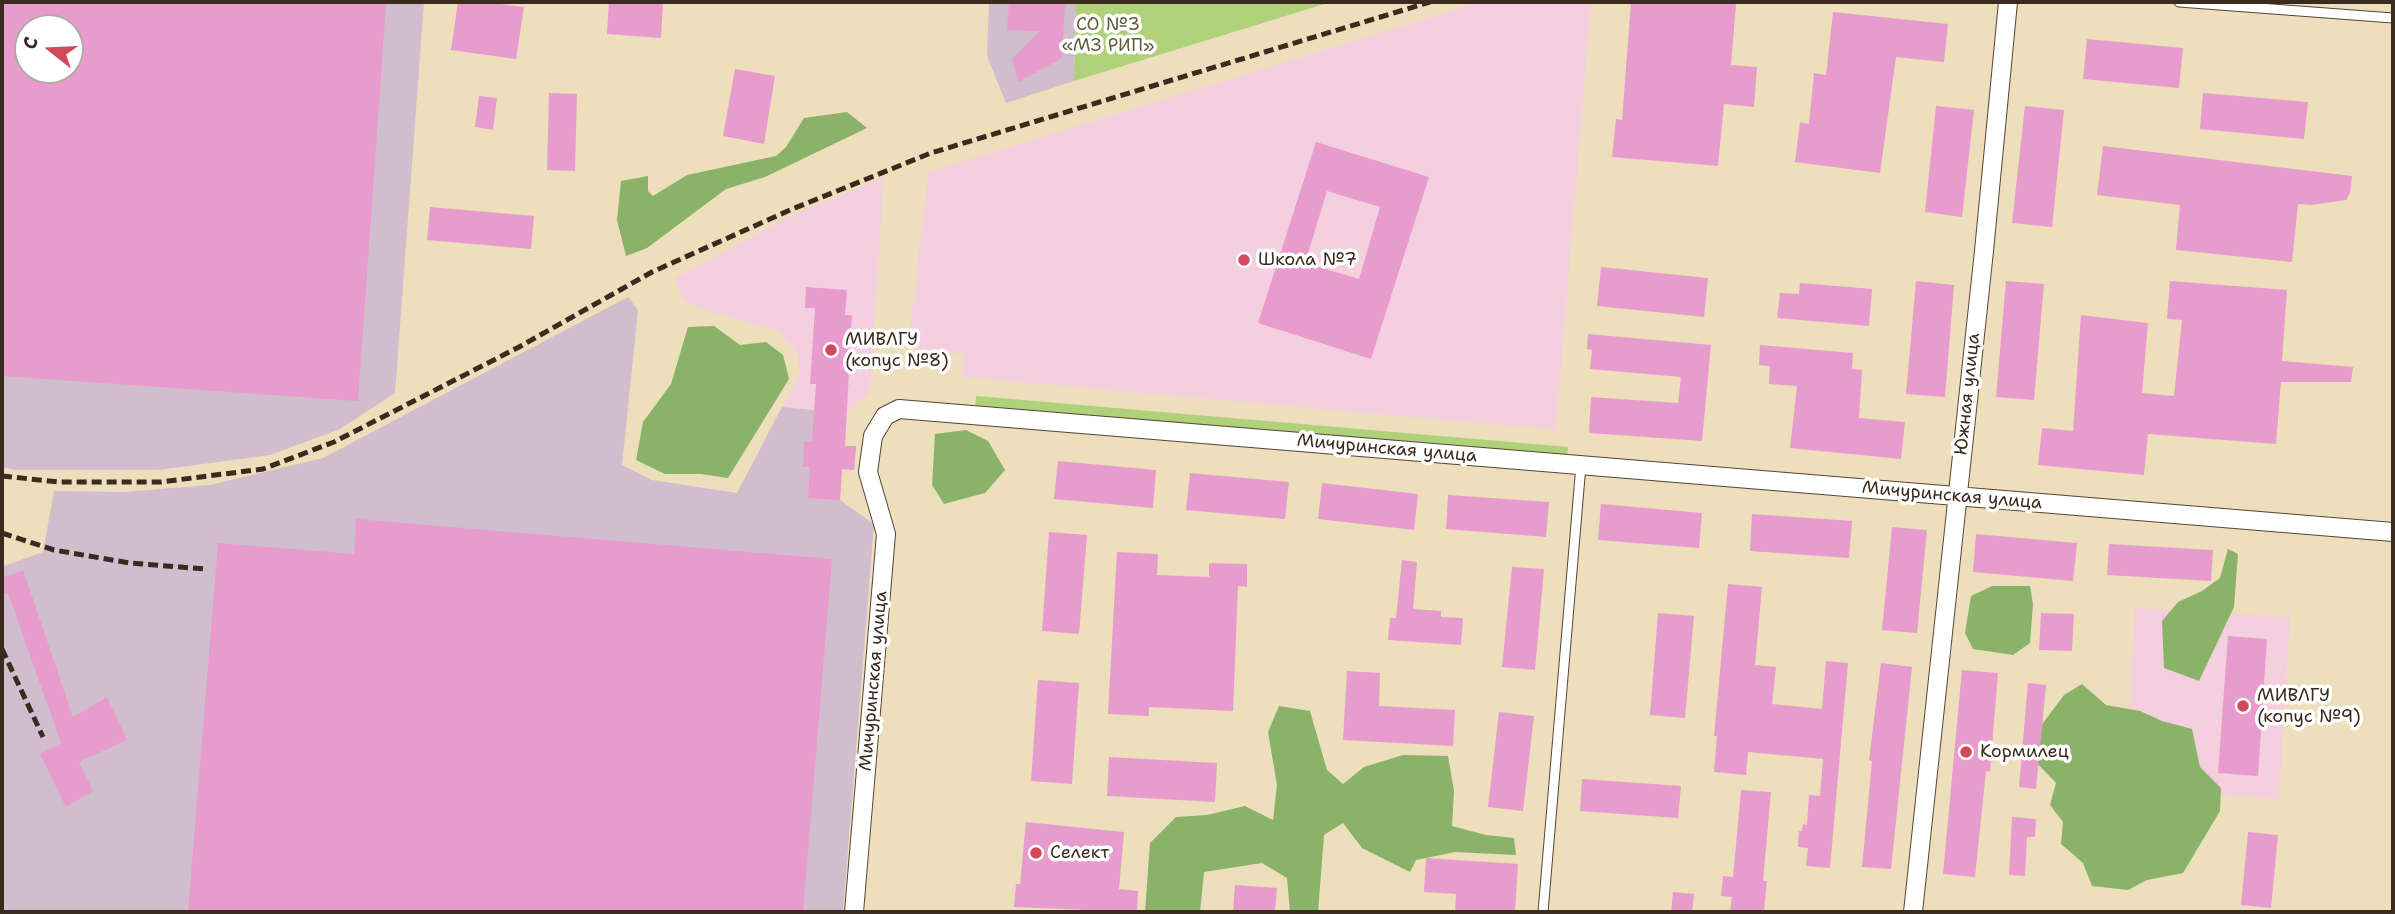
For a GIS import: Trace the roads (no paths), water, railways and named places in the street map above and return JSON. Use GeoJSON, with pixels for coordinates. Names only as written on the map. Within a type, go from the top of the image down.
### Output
{"type":"FeatureCollection","features":[{"type":"Feature","properties":{"kind":"street","name":"Южная улица"},"geometry":{"type":"LineString","coordinates":[[1913,912],[2008,2]]}},
{"type":"Feature","properties":{"kind":"street","name":"Мичуринская улица"},"geometry":{"type":"LineString","coordinates":[[854,912],[886,534],[868,472],[873,436],[885,416],[900,409],[2393,532]]}},
{"type":"Feature","properties":{"kind":"lane"},"geometry":{"type":"LineString","coordinates":[[2179,2],[2393,18]]}},
{"type":"Feature","properties":{"kind":"lane"},"geometry":{"type":"LineString","coordinates":[[1543,912],[1581,465]]}},
{"type":"Feature","properties":{"kind":"railway"},"geometry":{"type":"LineString","coordinates":[[2,476],[59,482],[161,482],[263,469],[334,442],[519,347],[652,272],[790,210],[931,153],[1430,2]]}},
{"type":"Feature","properties":{"kind":"railway"},"geometry":{"type":"LineString","coordinates":[[2,533],[54,550],[130,563],[205,569]]}},
{"type":"Feature","properties":{"kind":"railway"},"geometry":{"type":"LineString","coordinates":[[2,649],[43,737]]}},
{"type":"Feature","properties":{"kind":"place","name":"Школа №7"},"geometry":{"type":"Point","coordinates":[1244,260]}},
{"type":"Feature","properties":{"kind":"place","name":"МИВЛГУ (копус №8)"},"geometry":{"type":"Point","coordinates":[831,350]}},
{"type":"Feature","properties":{"kind":"place","name":"МИВЛГУ (копус №9)"},"geometry":{"type":"Point","coordinates":[2243,706]}},
{"type":"Feature","properties":{"kind":"place","name":"Кормилец"},"geometry":{"type":"Point","coordinates":[1966,752]}},
{"type":"Feature","properties":{"kind":"place","name":"Селект"},"geometry":{"type":"Point","coordinates":[1036,853]}},
{"type":"Feature","properties":{"kind":"park label","name":"СО №3 «МЗ РИП»"},"geometry":{"type":"Point","coordinates":[1108,35]}}]}
